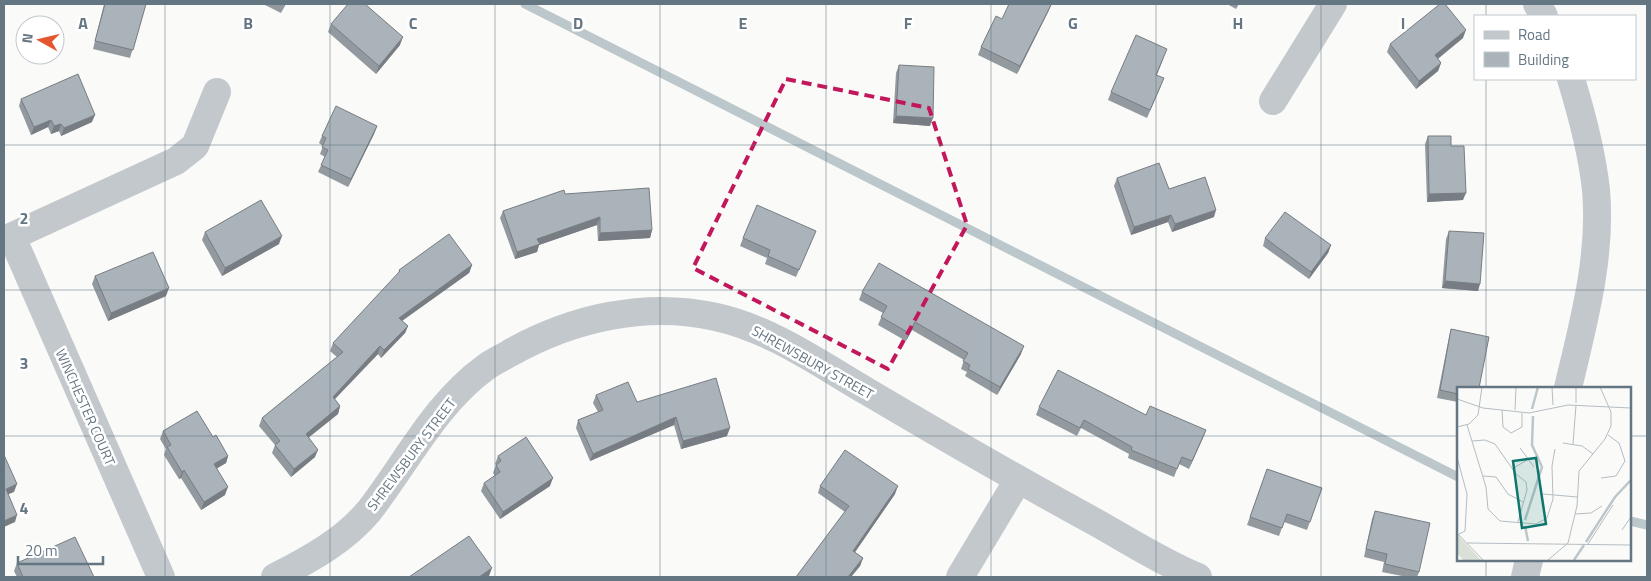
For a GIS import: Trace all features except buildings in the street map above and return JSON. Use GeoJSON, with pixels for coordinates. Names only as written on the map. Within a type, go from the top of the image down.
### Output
{"type":"FeatureCollection","features":[{"type":"Feature","properties":{"kind":"street"},"geometry":{"type":"LineString","coordinates":[[1273,101],[1333,4]]}},
{"type":"Feature","properties":{"kind":"street"},"geometry":{"type":"LineString","coordinates":[[1537,4],[1543,15]]}},
{"type":"Feature","properties":{"kind":"street"},"geometry":{"type":"LineString","coordinates":[[1568,387],[1593,272],[1596,230],[1596,191],[1590,148],[1571,80]]}},
{"type":"Feature","properties":{"kind":"street","name":"WINCHESTER COURT"},"geometry":{"type":"LineString","coordinates":[[161,577],[8,239],[176,161],[195,146],[217,92]]}},
{"type":"Feature","properties":{"kind":"street","name":"SHREWSBURY STREET"},"geometry":{"type":"LineString","coordinates":[[275,577],[343,536],[367,512],[432,422],[457,393],[487,366],[520,347],[559,329],[614,315],[650,311],[688,311],[718,317],[753,328],[794,348],[1018,480],[1198,577]]}},
{"type":"Feature","properties":{"kind":"street"},"geometry":{"type":"LineString","coordinates":[[960,577],[1018,480]]}},
{"type":"Feature","properties":{"kind":"street"},"geometry":{"type":"LineString","coordinates":[[1525,577],[1529,561]]}},
{"type":"Feature","properties":{"kind":"highlighted area"},"geometry":{"type":"Polygon","coordinates":[[[786,79],[929,108],[967,225],[888,369],[693,268],[786,79]]]}},
{"type":"Feature","properties":{"kind":"waterway"},"geometry":{"type":"LineString","coordinates":[[525,4],[1457,476]]}},
{"type":"Feature","properties":{"kind":"waterway"},"geometry":{"type":"LineString","coordinates":[[1631,521],[1647,525]]}}]}
